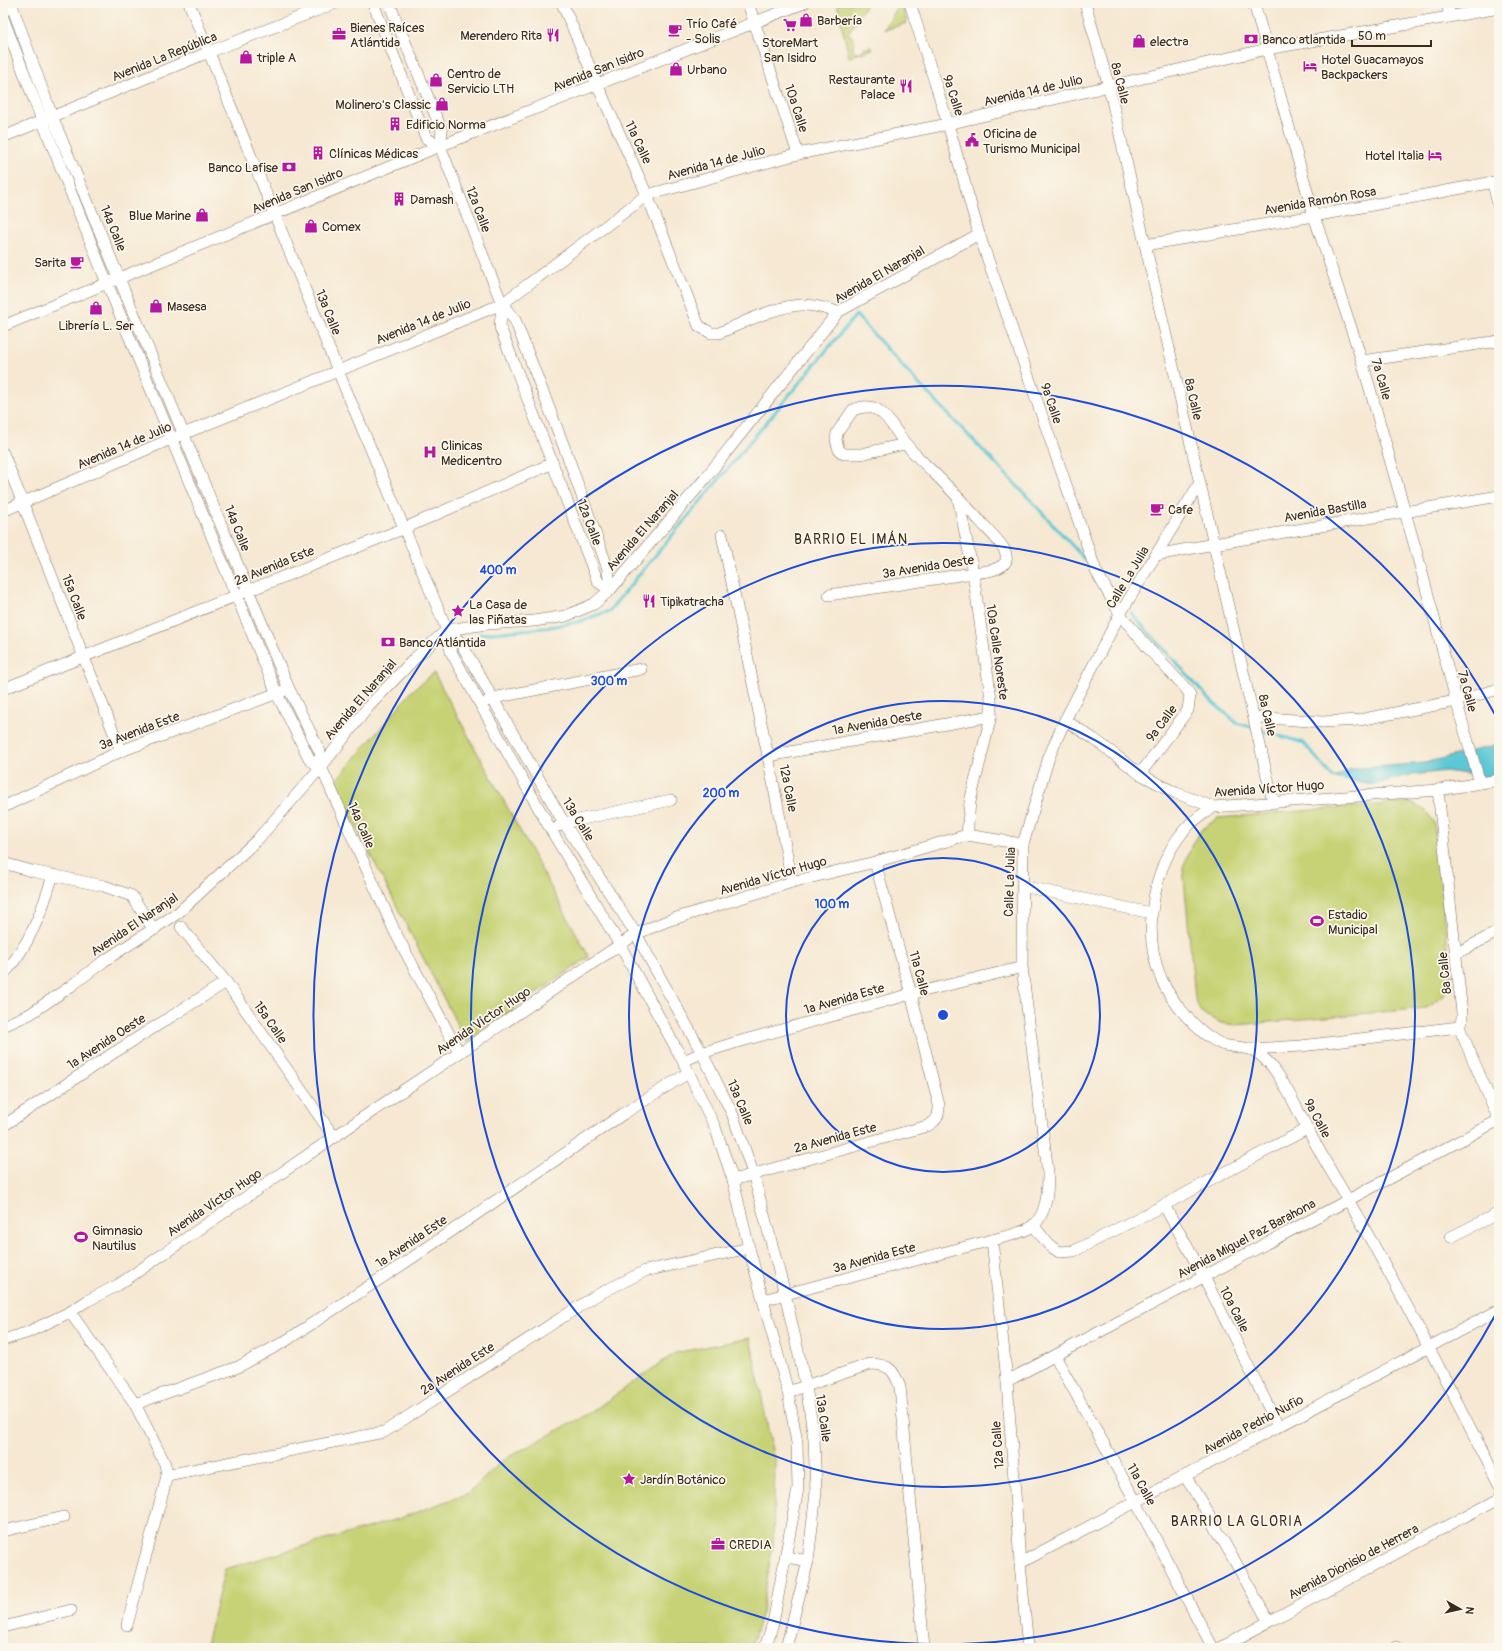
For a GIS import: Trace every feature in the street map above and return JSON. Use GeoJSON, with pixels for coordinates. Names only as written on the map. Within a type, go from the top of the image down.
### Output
{"type":"FeatureCollection","features":[{"type":"Feature","properties":{"kind":"street","name":"14a Calle"},"geometry":{"type":"LineString","coordinates":[[11,3],[52,116],[289,689],[320,752],[321,766],[395,932],[459,1053]]}},
{"type":"Feature","properties":{"kind":"street","name":"13a Calle"},"geometry":{"type":"LineString","coordinates":[[189,3],[338,371],[447,630],[451,652],[551,830],[620,946],[683,1061],[715,1127],[733,1180],[749,1248],[788,1392],[796,1443],[798,1489],[773,1623],[765,1648]]}},
{"type":"Feature","properties":{"kind":"street","name":"Avenida La República"},"geometry":{"type":"LineString","coordinates":[[3,137],[209,52],[336,3]]}},
{"type":"Feature","properties":{"kind":"street"},"geometry":{"type":"LineString","coordinates":[[373,3],[426,138],[440,146]]}},
{"type":"Feature","properties":{"kind":"street","name":"12a Calle"},"geometry":{"type":"LineString","coordinates":[[389,3],[442,131],[440,146],[502,304],[515,320],[568,458],[608,569],[610,590]]}},
{"type":"Feature","properties":{"kind":"street","name":"11a Calle"},"geometry":{"type":"LineString","coordinates":[[562,3],[596,84],[647,194],[699,326],[711,332],[719,333],[777,310],[793,306],[805,305],[838,312]]}},
{"type":"Feature","properties":{"kind":"street","name":"10a Calle"},"geometry":{"type":"LineString","coordinates":[[748,3],[798,154]]}},
{"type":"Feature","properties":{"kind":"street","name":"Avenida San Isidro"},"geometry":{"type":"LineString","coordinates":[[3,326],[440,146],[804,3]]}},
{"type":"Feature","properties":{"kind":"street","name":"9a Calle"},"geometry":{"type":"LineString","coordinates":[[910,3],[948,124],[979,234],[1096,571],[1120,614],[1190,695],[1191,702],[1188,710],[1140,774]]}},
{"type":"Feature","properties":{"kind":"street","name":"8a Calle"},"geometry":{"type":"LineString","coordinates":[[1085,3],[1109,87],[1273,802]]}},
{"type":"Feature","properties":{"kind":"street","name":"7a Calle"},"geometry":{"type":"LineString","coordinates":[[1254,3],[1314,216],[1362,361],[1405,511],[1456,702],[1480,783]]}},
{"type":"Feature","properties":{"kind":"street"},"geometry":{"type":"LineString","coordinates":[[1447,3],[1450,17]]}},
{"type":"Feature","properties":{"kind":"street","name":"Avenida 14 de Julio"},"geometry":{"type":"LineString","coordinates":[[3,511],[171,439],[502,304],[647,194],[798,154],[948,124],[1267,49],[1499,8]]}},
{"type":"Feature","properties":{"kind":"street","name":"14a Calle"},"geometry":{"type":"LineString","coordinates":[[3,18],[107,283],[277,694],[310,760],[321,766]]}},
{"type":"Feature","properties":{"kind":"street"},"geometry":{"type":"LineString","coordinates":[[1496,182],[1499,209]]}},
{"type":"Feature","properties":{"kind":"street","name":"Avenida Ramón Rosa"},"geometry":{"type":"LineString","coordinates":[[1145,245],[1314,216],[1496,182]]}},
{"type":"Feature","properties":{"kind":"street","name":"Avenida El Naranjal"},"geometry":{"type":"LineString","coordinates":[[3,1026],[30,1014],[71,986],[104,960],[154,930],[178,913],[257,840],[321,766],[369,706],[415,658],[447,630],[487,624],[534,621],[566,616],[594,604],[610,590],[704,480],[838,312],[979,234]]}},
{"type":"Feature","properties":{"kind":"street","name":"12a Calle"},"geometry":{"type":"LineString","coordinates":[[502,304],[500,326],[598,582],[610,590]]}},
{"type":"Feature","properties":{"kind":"street"},"geometry":{"type":"LineString","coordinates":[[1362,361],[1499,341]]}},
{"type":"Feature","properties":{"kind":"street","name":"3a Avenida Oeste"},"geometry":{"type":"LineString","coordinates":[[829,595],[972,573],[997,568],[1006,561],[1007,555],[998,541],[958,496],[905,444],[891,423],[880,411],[867,406],[853,410],[837,433],[836,440],[840,450],[844,454],[852,455],[876,452],[905,444]]}},
{"type":"Feature","properties":{"kind":"street","name":"15a Calle"},"geometry":{"type":"LineString","coordinates":[[3,453],[121,751]]}},
{"type":"Feature","properties":{"kind":"street","name":"2a Avenida Este"},"geometry":{"type":"LineString","coordinates":[[3,689],[405,528],[553,463]]}},
{"type":"Feature","properties":{"kind":"street","name":"Calle La Julia"},"geometry":{"type":"LineString","coordinates":[[1033,1225],[1042,1212],[1048,1192],[1048,1173],[1022,967],[1023,844],[1050,757],[1065,720],[1120,614],[1199,484]]}},
{"type":"Feature","properties":{"kind":"street","name":"10a Calle Noreste"},"geometry":{"type":"LineString","coordinates":[[958,496],[990,683],[991,716],[970,802],[967,835]]}},
{"type":"Feature","properties":{"kind":"street","name":"Avenida Bastilla"},"geometry":{"type":"LineString","coordinates":[[1156,555],[1499,496]]}},
{"type":"Feature","properties":{"kind":"street","name":"12a Calle"},"geometry":{"type":"LineString","coordinates":[[722,536],[768,756],[792,882]]}},
{"type":"Feature","properties":{"kind":"street","name":"13a Calle"},"geometry":{"type":"LineString","coordinates":[[447,630],[461,643],[564,823],[636,934],[702,1053],[732,1113],[753,1173],[785,1294],[806,1386],[814,1439],[816,1492],[808,1562],[786,1648]]}},
{"type":"Feature","properties":{"kind":"street"},"geometry":{"type":"LineString","coordinates":[[481,705],[493,698],[641,669]]}},
{"type":"Feature","properties":{"kind":"street","name":"3a Avenida Este"},"geometry":{"type":"LineString","coordinates":[[3,807],[121,751],[289,689]]}},
{"type":"Feature","properties":{"kind":"street"},"geometry":{"type":"LineString","coordinates":[[1254,717],[1322,722],[1359,720],[1456,702],[1499,689]]}},
{"type":"Feature","properties":{"kind":"street","name":"1a Avenida Oeste"},"geometry":{"type":"LineString","coordinates":[[768,756],[991,716]]}},
{"type":"Feature","properties":{"kind":"street","name":"Avenida Víctor Hugo"},"geometry":{"type":"LineString","coordinates":[[1065,720],[1094,739],[1140,774],[1176,793],[1213,807],[1438,790],[1499,780]]}},
{"type":"Feature","properties":{"kind":"street","name":"8a Calle"},"geometry":{"type":"LineString","coordinates":[[1438,790],[1457,953],[1462,1013],[1462,1019],[1459,1027]]}},
{"type":"Feature","properties":{"kind":"street"},"geometry":{"type":"LineString","coordinates":[[551,830],[564,823],[671,800]]}},
{"type":"Feature","properties":{"kind":"street"},"geometry":{"type":"LineString","coordinates":[[1213,807],[1190,825],[1172,848],[1160,874],[1151,913],[1151,945],[1161,978],[1181,1011],[1204,1034],[1224,1045],[1251,1049],[1308,1045],[1459,1027],[1499,1120]]}},
{"type":"Feature","properties":{"kind":"street","name":"Avenida Víctor Hugo"},"geometry":{"type":"LineString","coordinates":[[3,1340],[26,1332],[70,1312],[87,1301],[118,1285],[334,1137],[636,934],[667,921],[792,882],[875,862],[967,835],[1023,844]]}},
{"type":"Feature","properties":{"kind":"street","name":"11a Calle"},"geometry":{"type":"LineString","coordinates":[[875,862],[911,994],[939,1105],[939,1114]]}},
{"type":"Feature","properties":{"kind":"street"},"geometry":{"type":"LineString","coordinates":[[3,863],[104,886],[132,896],[154,930]]}},
{"type":"Feature","properties":{"kind":"street"},"geometry":{"type":"LineString","coordinates":[[3,975],[16,961],[41,914],[53,875]]}},
{"type":"Feature","properties":{"kind":"street"},"geometry":{"type":"LineString","coordinates":[[1022,886],[1151,913]]}},
{"type":"Feature","properties":{"kind":"street","name":"15a Calle"},"geometry":{"type":"LineString","coordinates":[[181,926],[226,982],[334,1137]]}},
{"type":"Feature","properties":{"kind":"street"},"geometry":{"type":"LineString","coordinates":[[1457,953],[1499,931]]}},
{"type":"Feature","properties":{"kind":"street","name":"1a Avenida Este"},"geometry":{"type":"LineString","coordinates":[[683,1061],[702,1053],[911,994],[1015,969]]}},
{"type":"Feature","properties":{"kind":"street","name":"1a Avenida Oeste"},"geometry":{"type":"LineString","coordinates":[[3,1126],[115,1052],[226,982]]}},
{"type":"Feature","properties":{"kind":"street","name":"9a Calle"},"geometry":{"type":"LineString","coordinates":[[1251,1049],[1272,1066],[1285,1086],[1307,1129],[1349,1199],[1429,1347],[1499,1484]]}},
{"type":"Feature","properties":{"kind":"street","name":"1a Avenida Este"},"geometry":{"type":"LineString","coordinates":[[135,1404],[238,1367],[284,1342],[412,1258],[623,1114],[688,1073]]}},
{"type":"Feature","properties":{"kind":"street","name":"2a Avenida Este"},"geometry":{"type":"LineString","coordinates":[[733,1180],[753,1173],[927,1126],[935,1122],[939,1114]]}},
{"type":"Feature","properties":{"kind":"street","name":"Avenida Miguel Paz Barahona"},"geometry":{"type":"LineString","coordinates":[[1007,1381],[1499,1120]]}},
{"type":"Feature","properties":{"kind":"street"},"geometry":{"type":"LineString","coordinates":[[992,1240],[1024,1230],[1033,1225],[1049,1245],[1059,1252],[1074,1251],[1164,1206],[1307,1129]]}},
{"type":"Feature","properties":{"kind":"street","name":"10a Calle"},"geometry":{"type":"LineString","coordinates":[[1164,1206],[1204,1277],[1278,1426]]}},
{"type":"Feature","properties":{"kind":"street"},"geometry":{"type":"LineString","coordinates":[[1451,1237],[1499,1213]]}},
{"type":"Feature","properties":{"kind":"street","name":"12a Calle"},"geometry":{"type":"LineString","coordinates":[[992,1240],[1007,1381],[1020,1563],[1028,1648]]}},
{"type":"Feature","properties":{"kind":"street","name":"3a Avenida Este"},"geometry":{"type":"LineString","coordinates":[[763,1300],[992,1240]]}},
{"type":"Feature","properties":{"kind":"street","name":"2a Avenida Este"},"geometry":{"type":"LineString","coordinates":[[167,1475],[384,1432],[597,1295],[645,1272],[749,1248]]}},
{"type":"Feature","properties":{"kind":"street","name":"Avenida Pedrio Nufio"},"geometry":{"type":"LineString","coordinates":[[1020,1563],[1499,1310]]}},
{"type":"Feature","properties":{"kind":"street"},"geometry":{"type":"LineString","coordinates":[[70,1312],[135,1404],[165,1464],[167,1475],[127,1625]]}},
{"type":"Feature","properties":{"kind":"street","name":"11a Calle"},"geometry":{"type":"LineString","coordinates":[[1055,1356],[1136,1502],[1213,1648]]}},
{"type":"Feature","properties":{"kind":"street"},"geometry":{"type":"LineString","coordinates":[[788,1392],[834,1375],[870,1364],[881,1364],[889,1368],[896,1376],[900,1387],[924,1648]]}},
{"type":"Feature","properties":{"kind":"street"},"geometry":{"type":"LineString","coordinates":[[1185,1476],[1269,1622]]}},
{"type":"Feature","properties":{"kind":"street","name":"Avenida Dionisio de Herrera"},"geometry":{"type":"LineString","coordinates":[[1220,1648],[1499,1498]]}},
{"type":"Feature","properties":{"kind":"street"},"geometry":{"type":"LineString","coordinates":[[3,1531],[64,1517]]}},
{"type":"Feature","properties":{"kind":"street"},"geometry":{"type":"LineString","coordinates":[[786,1557],[808,1562]]}},
{"type":"Feature","properties":{"kind":"street"},"geometry":{"type":"LineString","coordinates":[[3,1627],[71,1610]]}},
{"type":"Feature","properties":{"kind":"green space"},"geometry":{"type":"Polygon","coordinates":[[[867,3],[848,34],[853,37],[852,40],[855,42],[852,48],[855,53],[860,53],[865,47],[867,49],[869,46],[873,49],[849,57],[837,4],[867,3]]]}},
{"type":"Feature","properties":{"kind":"green space"},"geometry":{"type":"Polygon","coordinates":[[[889,3],[902,3],[907,23],[884,30],[897,8],[889,3]]]}},
{"type":"Feature","properties":{"kind":"green space"},"geometry":{"type":"Polygon","coordinates":[[[434,673],[589,957],[466,1042],[334,783],[413,690],[434,673]]]}},
{"type":"Feature","properties":{"kind":"green space","name":"Estadio Municipal"},"geometry":{"type":"Polygon","coordinates":[[[1409,802],[1426,811],[1434,822],[1451,975],[1446,991],[1437,1002],[1426,1008],[1237,1025],[1221,1023],[1200,1011],[1195,998],[1183,867],[1201,830],[1218,818],[1409,802]]]}},
{"type":"Feature","properties":{"kind":"green space","name":"Jardín Botánico"},"geometry":{"type":"Polygon","coordinates":[[[750,1338],[775,1465],[773,1543],[762,1612],[751,1648],[205,1648],[225,1569],[398,1519],[469,1493],[503,1460],[590,1413],[675,1353],[750,1338]]]}},
{"type":"Feature","properties":{"kind":"water"},"geometry":{"type":"Polygon","coordinates":[[[1499,744],[1499,774],[1488,777],[1445,771],[1405,776],[1374,785],[1333,778],[1350,769],[1425,763],[1499,744]]]}},
{"type":"Feature","properties":{"kind":"waterway"},"geometry":{"type":"LineString","coordinates":[[480,634],[544,628],[578,622],[609,611],[856,315],[917,382],[1025,494],[1089,564]]}},
{"type":"Feature","properties":{"kind":"waterway"},"geometry":{"type":"LineString","coordinates":[[1131,613],[1209,699],[1237,723],[1254,728]]}},
{"type":"Feature","properties":{"kind":"waterway"},"geometry":{"type":"LineString","coordinates":[[1259,730],[1304,743],[1333,778]]}},
{"type":"Feature","properties":{"kind":"place","name":"Barbería"},"geometry":{"type":"Point","coordinates":[806,20]}},
{"type":"Feature","properties":{"kind":"place","name":"StoreMart San Isidro"},"geometry":{"type":"Point","coordinates":[790,25]}},
{"type":"Feature","properties":{"kind":"place","name":"Trío Café - Solis"},"geometry":{"type":"Point","coordinates":[675,30]}},
{"type":"Feature","properties":{"kind":"place","name":"Bienes Raíces Atlántida"},"geometry":{"type":"Point","coordinates":[339,34]}},
{"type":"Feature","properties":{"kind":"place","name":"Merendero Rita"},"geometry":{"type":"Point","coordinates":[553,35]}},
{"type":"Feature","properties":{"kind":"place","name":"Banco atlantida"},"geometry":{"type":"Point","coordinates":[1251,39]}},
{"type":"Feature","properties":{"kind":"place","name":"electra"},"geometry":{"type":"Point","coordinates":[1139,41]}},
{"type":"Feature","properties":{"kind":"place","name":"triple A"},"geometry":{"type":"Point","coordinates":[246,57]}},
{"type":"Feature","properties":{"kind":"place","name":"Hotel Guacamayos Backpackers"},"geometry":{"type":"Point","coordinates":[1310,66]}},
{"type":"Feature","properties":{"kind":"place","name":"Urbano"},"geometry":{"type":"Point","coordinates":[676,69]}},
{"type":"Feature","properties":{"kind":"place","name":"Centro de Servicio LTH"},"geometry":{"type":"Point","coordinates":[436,80]}},
{"type":"Feature","properties":{"kind":"place","name":"Restaurante Palace"},"geometry":{"type":"Point","coordinates":[906,86]}},
{"type":"Feature","properties":{"kind":"place","name":"Molinero's Classic"},"geometry":{"type":"Point","coordinates":[442,104]}},
{"type":"Feature","properties":{"kind":"place","name":"Edificio Norma"},"geometry":{"type":"Point","coordinates":[395,124]}},
{"type":"Feature","properties":{"kind":"place","name":"Oficina de Turismo Municipal"},"geometry":{"type":"Point","coordinates":[972,140]}},
{"type":"Feature","properties":{"kind":"place","name":"Clínicas Médicas"},"geometry":{"type":"Point","coordinates":[318,153]}},
{"type":"Feature","properties":{"kind":"place","name":"Hotel Italia"},"geometry":{"type":"Point","coordinates":[1435,155]}},
{"type":"Feature","properties":{"kind":"place","name":"Banco Lafise"},"geometry":{"type":"Point","coordinates":[289,167]}},
{"type":"Feature","properties":{"kind":"place","name":"Damash"},"geometry":{"type":"Point","coordinates":[399,199]}},
{"type":"Feature","properties":{"kind":"place","name":"Blue Marine"},"geometry":{"type":"Point","coordinates":[202,215]}},
{"type":"Feature","properties":{"kind":"place","name":"Comex"},"geometry":{"type":"Point","coordinates":[311,226]}},
{"type":"Feature","properties":{"kind":"place","name":"Sarita"},"geometry":{"type":"Point","coordinates":[77,262]}},
{"type":"Feature","properties":{"kind":"place","name":"Masesa"},"geometry":{"type":"Point","coordinates":[156,306]}},
{"type":"Feature","properties":{"kind":"place","name":"Librería L. Ser"},"geometry":{"type":"Point","coordinates":[96,308]}},
{"type":"Feature","properties":{"kind":"place","name":"Clinicas Medicentro"},"geometry":{"type":"Point","coordinates":[430,452]}},
{"type":"Feature","properties":{"kind":"place","name":"Cafe"},"geometry":{"type":"Point","coordinates":[1157,509]}},
{"type":"Feature","properties":{"kind":"place","name":"Tipikatracha"},"geometry":{"type":"Point","coordinates":[649,601]}},
{"type":"Feature","properties":{"kind":"place","name":"La Casa de las Piñatas"},"geometry":{"type":"Point","coordinates":[458,611]}},
{"type":"Feature","properties":{"kind":"place","name":"Banco Atlántida"},"geometry":{"type":"Point","coordinates":[388,642]}},
{"type":"Feature","properties":{"kind":"place","name":"Estadio Municipal"},"geometry":{"type":"Point","coordinates":[1317,921]}},
{"type":"Feature","properties":{"kind":"place","name":"Gimnasio Nautilus"},"geometry":{"type":"Point","coordinates":[81,1237]}},
{"type":"Feature","properties":{"kind":"place","name":"Jardín Botánico"},"geometry":{"type":"Point","coordinates":[629,1479]}},
{"type":"Feature","properties":{"kind":"place","name":"CREDIA"},"geometry":{"type":"Point","coordinates":[718,1544]}},
{"type":"Feature","properties":{"kind":"district","name":"BARRIO EL IMÁN"},"geometry":{"type":"Point","coordinates":[851,539]}},
{"type":"Feature","properties":{"kind":"district","name":"BARRIO LA GLORIA"},"geometry":{"type":"Point","coordinates":[1237,1521]}}]}
